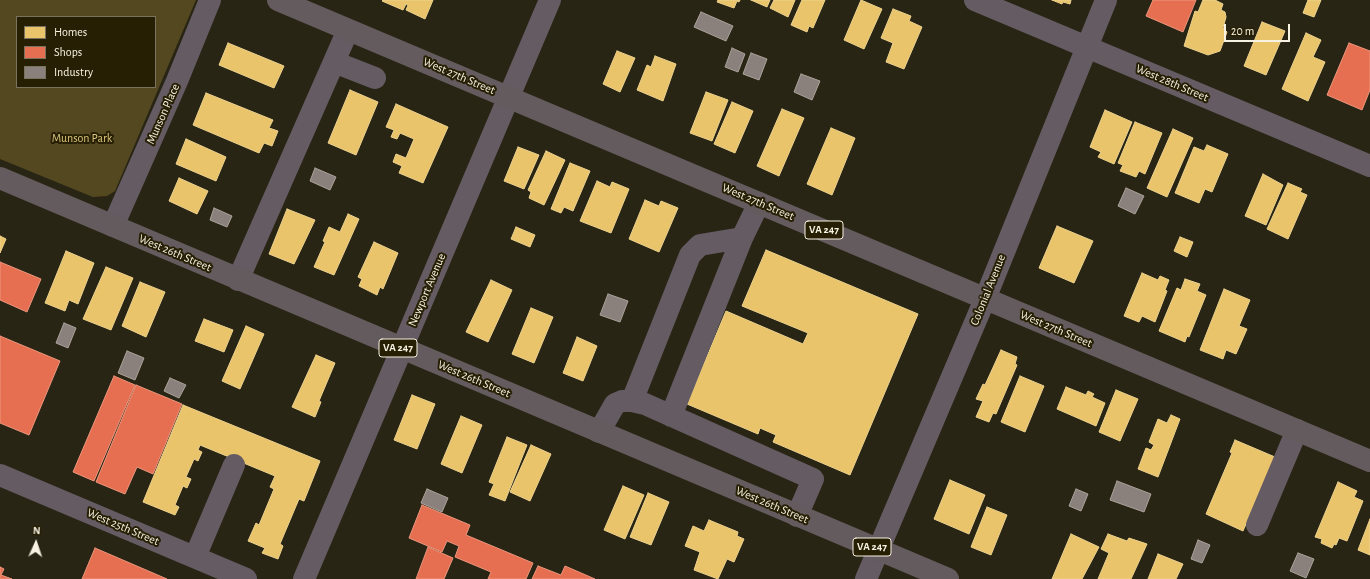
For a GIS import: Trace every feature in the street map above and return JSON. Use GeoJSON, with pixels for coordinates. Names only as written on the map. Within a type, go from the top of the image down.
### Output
{"type":"FeatureCollection","features":[{"type":"Feature","properties":{"kind":"main road","name":"West 27th Street"},"geometry":{"type":"LineString","coordinates":[[278,0],[1370,461]]}},
{"type":"Feature","properties":{"kind":"main road","name":"West 26th Street"},"geometry":{"type":"LineString","coordinates":[[0,178],[238,280],[948,579]]}},
{"type":"Feature","properties":{"kind":"street","name":"Munson Place"},"geometry":{"type":"LineString","coordinates":[[113,226],[177,81],[210,0]]}},
{"type":"Feature","properties":{"kind":"street","name":"Newport Avenue"},"geometry":{"type":"LineString","coordinates":[[304,579],[550,0]]}},
{"type":"Feature","properties":{"kind":"street","name":"West 28th Street"},"geometry":{"type":"LineString","coordinates":[[975,0],[1370,166]]}},
{"type":"Feature","properties":{"kind":"street","name":"Colonial Avenue"},"geometry":{"type":"LineString","coordinates":[[866,579],[985,298],[1106,0]]}},
{"type":"Feature","properties":{"kind":"street"},"geometry":{"type":"LineString","coordinates":[[238,280],[348,30]]}},
{"type":"Feature","properties":{"kind":"street"},"geometry":{"type":"LineString","coordinates":[[334,62],[375,78]]}},
{"type":"Feature","properties":{"kind":"street"},"geometry":{"type":"LineString","coordinates":[[671,416],[742,238],[760,203]]}},
{"type":"Feature","properties":{"kind":"street"},"geometry":{"type":"LineString","coordinates":[[632,401],[690,255],[700,245],[742,238]]}},
{"type":"Feature","properties":{"kind":"street"},"geometry":{"type":"LineString","coordinates":[[598,432],[611,408],[615,404],[622,401],[632,401],[671,416],[813,479],[797,516]]}},
{"type":"Feature","properties":{"kind":"street"},"geometry":{"type":"LineString","coordinates":[[1257,525],[1297,430]]}},
{"type":"Feature","properties":{"kind":"street"},"geometry":{"type":"LineString","coordinates":[[195,557],[234,465]]}},
{"type":"Feature","properties":{"kind":"street","name":"West 25th Street"},"geometry":{"type":"LineString","coordinates":[[0,475],[246,579]]}},
{"type":"Feature","properties":{"kind":"green space","name":"Munson Park"},"geometry":{"type":"Polygon","coordinates":[[[0,0],[196,0],[115,191],[107,196],[93,197],[0,159],[0,0]]]}},
{"type":"Feature","properties":{"kind":"building: Homes"},"geometry":{"type":"Polygon","coordinates":[[[433,0],[425,19],[406,10],[408,5],[406,4],[403,10],[382,1],[433,0]]]}},
{"type":"Feature","properties":{"kind":"building: Homes"},"geometry":{"type":"Polygon","coordinates":[[[718,0],[740,0],[739,2],[737,1],[734,8],[717,2],[718,0]]]}},
{"type":"Feature","properties":{"kind":"building: Homes"},"geometry":{"type":"Polygon","coordinates":[[[751,0],[770,0],[767,7],[751,0]]]}},
{"type":"Feature","properties":{"kind":"building: Homes"},"geometry":{"type":"Polygon","coordinates":[[[774,0],[795,0],[788,17],[770,8],[774,0]]]}},
{"type":"Feature","properties":{"kind":"building: Homes"},"geometry":{"type":"Polygon","coordinates":[[[802,0],[825,0],[813,28],[809,26],[807,32],[791,25],[802,0]]]}},
{"type":"Feature","properties":{"kind":"building: Homes"},"geometry":{"type":"Polygon","coordinates":[[[861,0],[882,9],[864,49],[844,40],[861,0]]]}},
{"type":"Feature","properties":{"kind":"building: Homes"},"geometry":{"type":"Polygon","coordinates":[[[1052,0],[1071,0],[1070,4],[1063,2],[1062,4],[1052,0]]]}},
{"type":"Feature","properties":{"kind":"building: Homes"},"geometry":{"type":"Polygon","coordinates":[[[1203,0],[1215,0],[1223,4],[1221,10],[1225,12],[1226,17],[1223,28],[1227,32],[1220,51],[1208,55],[1184,46],[1195,11],[1198,12],[1203,0]]]}},
{"type":"Feature","properties":{"kind":"building: Homes"},"geometry":{"type":"Polygon","coordinates":[[[1308,0],[1321,0],[1314,17],[1303,13],[1308,0]]]}},
{"type":"Feature","properties":{"kind":"building: Homes"},"geometry":{"type":"Polygon","coordinates":[[[893,9],[911,16],[909,21],[922,27],[904,69],[886,62],[893,43],[881,38],[893,9]]]}},
{"type":"Feature","properties":{"kind":"building: Homes"},"geometry":{"type":"Polygon","coordinates":[[[1262,22],[1285,31],[1266,75],[1244,66],[1262,22]]]}},
{"type":"Feature","properties":{"kind":"building: Homes"},"geometry":{"type":"Polygon","coordinates":[[[1306,33],[1321,40],[1313,57],[1325,62],[1308,101],[1282,89],[1306,33]]]}},
{"type":"Feature","properties":{"kind":"building: Homes"},"geometry":{"type":"Polygon","coordinates":[[[228,43],[284,66],[274,88],[219,65],[228,43]]]}},
{"type":"Feature","properties":{"kind":"building: Homes"},"geometry":{"type":"Polygon","coordinates":[[[617,51],[635,58],[620,92],[603,84],[617,51]]]}},
{"type":"Feature","properties":{"kind":"building: Homes"},"geometry":{"type":"Polygon","coordinates":[[[655,56],[676,64],[663,101],[637,90],[647,65],[651,67],[655,56]]]}},
{"type":"Feature","properties":{"kind":"building: Homes"},"geometry":{"type":"Polygon","coordinates":[[[350,90],[378,102],[356,155],[328,143],[350,90]]]}},
{"type":"Feature","properties":{"kind":"building: Homes"},"geometry":{"type":"Polygon","coordinates":[[[706,92],[728,100],[712,141],[690,133],[706,92]]]}},
{"type":"Feature","properties":{"kind":"building: Homes"},"geometry":{"type":"Polygon","coordinates":[[[206,93],[273,120],[269,128],[278,131],[272,146],[264,143],[259,153],[193,125],[206,93]]]}},
{"type":"Feature","properties":{"kind":"building: Homes"},"geometry":{"type":"Polygon","coordinates":[[[732,102],[753,111],[735,153],[714,144],[732,102]]]}},
{"type":"Feature","properties":{"kind":"building: Homes"},"geometry":{"type":"Polygon","coordinates":[[[396,104],[448,127],[423,183],[399,173],[402,166],[393,162],[396,154],[406,158],[414,139],[400,133],[397,139],[391,137],[394,130],[386,127],[396,104]]]}},
{"type":"Feature","properties":{"kind":"building: Homes"},"geometry":{"type":"Polygon","coordinates":[[[782,109],[804,118],[779,176],[757,166],[782,109]]]}},
{"type":"Feature","properties":{"kind":"building: Homes"},"geometry":{"type":"Polygon","coordinates":[[[1105,110],[1132,122],[1114,164],[1098,157],[1101,152],[1090,147],[1105,110]]]}},
{"type":"Feature","properties":{"kind":"building: Homes"},"geometry":{"type":"Polygon","coordinates":[[[1135,122],[1162,133],[1145,174],[1139,171],[1136,177],[1120,171],[1123,165],[1118,163],[1135,122]]]}},
{"type":"Feature","properties":{"kind":"building: Homes"},"geometry":{"type":"Polygon","coordinates":[[[831,128],[855,138],[832,195],[807,184],[831,128]]]}},
{"type":"Feature","properties":{"kind":"building: Homes"},"geometry":{"type":"Polygon","coordinates":[[[1173,129],[1193,138],[1167,197],[1147,188],[1173,129]]]}},
{"type":"Feature","properties":{"kind":"building: Homes"},"geometry":{"type":"Polygon","coordinates":[[[186,139],[226,157],[216,181],[176,164],[186,139]]]}},
{"type":"Feature","properties":{"kind":"building: Homes"},"geometry":{"type":"Polygon","coordinates":[[[1207,145],[1228,154],[1212,192],[1205,189],[1199,203],[1175,193],[1194,147],[1204,151],[1207,145]]]}},
{"type":"Feature","properties":{"kind":"building: Homes"},"geometry":{"type":"Polygon","coordinates":[[[518,147],[539,155],[524,189],[504,181],[518,147]]]}},
{"type":"Feature","properties":{"kind":"building: Homes"},"geometry":{"type":"Polygon","coordinates":[[[546,151],[565,160],[544,205],[529,198],[531,192],[528,190],[546,151]]]}},
{"type":"Feature","properties":{"kind":"building: Homes"},"geometry":{"type":"Polygon","coordinates":[[[570,163],[590,171],[573,211],[564,207],[561,213],[551,209],[570,163]]]}},
{"type":"Feature","properties":{"kind":"building: Homes"},"geometry":{"type":"Polygon","coordinates":[[[1263,174],[1283,185],[1266,225],[1245,216],[1263,174]]]}},
{"type":"Feature","properties":{"kind":"building: Homes"},"geometry":{"type":"Polygon","coordinates":[[[179,178],[208,191],[197,214],[169,201],[179,178]]]}},
{"type":"Feature","properties":{"kind":"building: Homes"},"geometry":{"type":"Polygon","coordinates":[[[597,181],[610,187],[612,182],[629,189],[611,233],[580,221],[597,181]]]}},
{"type":"Feature","properties":{"kind":"building: Homes"},"geometry":{"type":"Polygon","coordinates":[[[1288,183],[1302,189],[1300,192],[1307,195],[1288,239],[1267,229],[1288,183]]]}},
{"type":"Feature","properties":{"kind":"building: Homes"},"geometry":{"type":"Polygon","coordinates":[[[645,200],[659,206],[661,201],[678,208],[659,252],[629,239],[645,200]]]}},
{"type":"Feature","properties":{"kind":"building: Homes"},"geometry":{"type":"Polygon","coordinates":[[[287,209],[315,220],[294,264],[269,254],[287,209]]]}},
{"type":"Feature","properties":{"kind":"building: Homes"},"geometry":{"type":"Polygon","coordinates":[[[348,214],[359,219],[334,275],[314,267],[325,242],[323,241],[329,227],[340,232],[348,214]]]}},
{"type":"Feature","properties":{"kind":"building: Homes"},"geometry":{"type":"Polygon","coordinates":[[[1057,226],[1093,241],[1074,283],[1039,268],[1057,226]]]}},
{"type":"Feature","properties":{"kind":"building: Homes"},"geometry":{"type":"Polygon","coordinates":[[[516,227],[535,235],[530,247],[511,239],[516,227]]]}},
{"type":"Feature","properties":{"kind":"building: Homes"},"geometry":{"type":"Polygon","coordinates":[[[0,236],[6,239],[0,253],[0,236]]]}},
{"type":"Feature","properties":{"kind":"building: Homes"},"geometry":{"type":"Polygon","coordinates":[[[1180,237],[1193,242],[1187,257],[1174,251],[1180,237]]]}},
{"type":"Feature","properties":{"kind":"building: Homes"},"geometry":{"type":"Polygon","coordinates":[[[374,242],[398,253],[383,289],[380,287],[377,295],[359,286],[362,279],[358,277],[374,242]]]}},
{"type":"Feature","properties":{"kind":"building: Homes"},"geometry":{"type":"Polygon","coordinates":[[[766,250],[918,314],[850,475],[773,442],[776,435],[760,428],[758,434],[687,404],[726,311],[803,344],[808,333],[742,306],[766,250]]]}},
{"type":"Feature","properties":{"kind":"building: Homes"},"geometry":{"type":"Polygon","coordinates":[[[66,251],[94,263],[78,304],[69,300],[65,311],[45,303],[66,251]]]}},
{"type":"Feature","properties":{"kind":"building: Homes"},"geometry":{"type":"Polygon","coordinates":[[[106,267],[133,278],[111,330],[83,319],[106,267]]]}},
{"type":"Feature","properties":{"kind":"building: Homes"},"geometry":{"type":"Polygon","coordinates":[[[1142,273],[1158,280],[1160,276],[1169,280],[1165,290],[1167,291],[1155,322],[1142,316],[1139,322],[1124,316],[1142,273]]]}},
{"type":"Feature","properties":{"kind":"building: Homes"},"geometry":{"type":"Polygon","coordinates":[[[1185,279],[1200,284],[1197,291],[1206,295],[1189,337],[1187,336],[1185,342],[1159,331],[1177,288],[1181,290],[1185,279]]]}},
{"type":"Feature","properties":{"kind":"building: Homes"},"geometry":{"type":"Polygon","coordinates":[[[491,280],[512,290],[488,342],[466,332],[491,280]]]}},
{"type":"Feature","properties":{"kind":"building: Homes"},"geometry":{"type":"Polygon","coordinates":[[[140,282],[165,292],[146,337],[122,326],[140,282]]]}},
{"type":"Feature","properties":{"kind":"building: Homes"},"geometry":{"type":"Polygon","coordinates":[[[1224,289],[1250,300],[1239,326],[1247,329],[1236,354],[1226,350],[1223,359],[1200,350],[1224,289]]]}},
{"type":"Feature","properties":{"kind":"building: Homes"},"geometry":{"type":"Polygon","coordinates":[[[531,308],[553,317],[534,363],[512,354],[531,308]]]}},
{"type":"Feature","properties":{"kind":"building: Homes"},"geometry":{"type":"Polygon","coordinates":[[[204,319],[233,330],[224,352],[195,341],[204,319]]]}},
{"type":"Feature","properties":{"kind":"building: Homes"},"geometry":{"type":"Polygon","coordinates":[[[246,326],[264,334],[240,389],[222,381],[246,326]]]}},
{"type":"Feature","properties":{"kind":"building: Homes"},"geometry":{"type":"Polygon","coordinates":[[[577,337],[597,346],[583,381],[563,373],[577,337]]]}},
{"type":"Feature","properties":{"kind":"building: Homes"},"geometry":{"type":"Polygon","coordinates":[[[1001,350],[1017,357],[1015,364],[1017,365],[996,414],[993,413],[989,422],[976,417],[983,401],[976,399],[983,384],[985,385],[1001,350]]]}},
{"type":"Feature","properties":{"kind":"building: Homes"},"geometry":{"type":"Polygon","coordinates":[[[316,355],[335,363],[319,401],[321,402],[315,417],[292,407],[316,355]]]}},
{"type":"Feature","properties":{"kind":"building: Homes"},"geometry":{"type":"Polygon","coordinates":[[[1020,376],[1044,386],[1025,432],[1001,422],[1020,376]]]}},
{"type":"Feature","properties":{"kind":"building: Homes"},"geometry":{"type":"Polygon","coordinates":[[[1066,387],[1086,395],[1088,391],[1094,394],[1092,397],[1105,403],[1096,426],[1057,409],[1066,387]]]}},
{"type":"Feature","properties":{"kind":"building: Homes"},"geometry":{"type":"Polygon","coordinates":[[[1116,390],[1138,399],[1120,441],[1099,432],[1116,390]]]}},
{"type":"Feature","properties":{"kind":"building: Homes"},"geometry":{"type":"Polygon","coordinates":[[[412,395],[435,404],[417,449],[394,440],[412,395]]]}},
{"type":"Feature","properties":{"kind":"building: Homes"},"geometry":{"type":"Polygon","coordinates":[[[183,405],[320,461],[304,501],[299,499],[280,544],[283,546],[278,559],[262,553],[265,548],[248,541],[256,523],[259,525],[274,489],[270,487],[275,476],[200,445],[198,450],[202,452],[198,461],[194,459],[186,477],[191,479],[187,488],[183,486],[175,505],[179,507],[175,515],[143,502],[183,405]]]}},
{"type":"Feature","properties":{"kind":"building: Homes"},"geometry":{"type":"Polygon","coordinates":[[[1171,415],[1180,419],[1158,477],[1138,469],[1146,448],[1151,450],[1154,445],[1149,442],[1158,419],[1167,423],[1171,415]]]}},
{"type":"Feature","properties":{"kind":"building: Homes"},"geometry":{"type":"Polygon","coordinates":[[[461,416],[482,425],[462,473],[441,464],[461,416]]]}},
{"type":"Feature","properties":{"kind":"building: Homes"},"geometry":{"type":"Polygon","coordinates":[[[507,437],[527,445],[505,501],[489,495],[494,484],[489,482],[507,437]]]}},
{"type":"Feature","properties":{"kind":"building: Homes"},"geometry":{"type":"Polygon","coordinates":[[[1235,440],[1275,457],[1243,531],[1206,514],[1232,453],[1230,452],[1235,440]]]}},
{"type":"Feature","properties":{"kind":"building: Homes"},"geometry":{"type":"Polygon","coordinates":[[[531,445],[551,454],[530,501],[510,492],[531,445]]]}},
{"type":"Feature","properties":{"kind":"building: Homes"},"geometry":{"type":"Polygon","coordinates":[[[950,480],[985,495],[969,534],[934,519],[950,480]]]}},
{"type":"Feature","properties":{"kind":"building: Homes"},"geometry":{"type":"Polygon","coordinates":[[[1338,482],[1357,491],[1354,497],[1363,501],[1347,541],[1339,538],[1336,545],[1334,544],[1332,548],[1321,543],[1322,539],[1315,537],[1338,482]]]}},
{"type":"Feature","properties":{"kind":"building: Homes"},"geometry":{"type":"Polygon","coordinates":[[[623,486],[644,495],[625,539],[604,530],[623,486]]]}},
{"type":"Feature","properties":{"kind":"building: Homes"},"geometry":{"type":"Polygon","coordinates":[[[648,493],[669,502],[651,545],[630,537],[648,493]]]}},
{"type":"Feature","properties":{"kind":"building: Homes"},"geometry":{"type":"Polygon","coordinates":[[[987,507],[1007,515],[991,555],[971,547],[987,507]]]}},
{"type":"Feature","properties":{"kind":"building: Homes"},"geometry":{"type":"Polygon","coordinates":[[[1370,519],[1370,555],[1358,550],[1370,519]]]}},
{"type":"Feature","properties":{"kind":"building: Homes"},"geometry":{"type":"Polygon","coordinates":[[[709,520],[738,532],[737,536],[744,539],[734,562],[727,559],[718,579],[694,570],[700,552],[685,546],[693,526],[704,531],[709,520]]]}},
{"type":"Feature","properties":{"kind":"building: Homes"},"geometry":{"type":"Polygon","coordinates":[[[1071,534],[1099,547],[1082,579],[1052,579],[1071,534]]]}},
{"type":"Feature","properties":{"kind":"building: Homes"},"geometry":{"type":"Polygon","coordinates":[[[1108,534],[1127,541],[1129,538],[1147,544],[1131,579],[1098,579],[1109,553],[1101,549],[1108,534]]]}},
{"type":"Feature","properties":{"kind":"building: Homes"},"geometry":{"type":"Polygon","coordinates":[[[1158,554],[1183,564],[1176,579],[1148,579],[1158,554]]]}},
{"type":"Feature","properties":{"kind":"building: Shops"},"geometry":{"type":"Polygon","coordinates":[[[1153,0],[1196,0],[1183,32],[1146,16],[1153,0]]]}},
{"type":"Feature","properties":{"kind":"building: Shops"},"geometry":{"type":"Polygon","coordinates":[[[1349,43],[1370,51],[1370,90],[1362,110],[1327,95],[1349,43]]]}},
{"type":"Feature","properties":{"kind":"building: Shops"},"geometry":{"type":"Polygon","coordinates":[[[0,262],[41,279],[27,312],[0,300],[0,262]]]}},
{"type":"Feature","properties":{"kind":"building: Shops"},"geometry":{"type":"Polygon","coordinates":[[[0,336],[60,361],[29,435],[0,423],[0,336]]]}},
{"type":"Feature","properties":{"kind":"building: Shops"},"geometry":{"type":"Polygon","coordinates":[[[114,376],[135,385],[94,481],[73,472],[114,376]]]}},
{"type":"Feature","properties":{"kind":"building: Shops"},"geometry":{"type":"Polygon","coordinates":[[[136,385],[182,404],[153,474],[137,467],[125,494],[96,482],[136,385]]]}},
{"type":"Feature","properties":{"kind":"building: Shops"},"geometry":{"type":"Polygon","coordinates":[[[422,505],[470,525],[466,535],[533,563],[526,579],[488,579],[491,572],[455,557],[459,546],[447,541],[442,552],[409,538],[422,505]]]}},
{"type":"Feature","properties":{"kind":"building: Shops"},"geometry":{"type":"Polygon","coordinates":[[[428,547],[453,558],[444,579],[416,579],[428,547]]]}},
{"type":"Feature","properties":{"kind":"building: Shops"},"geometry":{"type":"Polygon","coordinates":[[[95,548],[167,579],[82,579],[95,548]]]}},
{"type":"Feature","properties":{"kind":"building: Shops"},"geometry":{"type":"Polygon","coordinates":[[[538,566],[561,575],[565,566],[595,579],[532,579],[538,566]]]}},
{"type":"Feature","properties":{"kind":"building: Shops"},"geometry":{"type":"Polygon","coordinates":[[[0,567],[4,569],[1,575],[12,579],[0,579],[0,567]]]}},
{"type":"Feature","properties":{"kind":"building: Industry"},"geometry":{"type":"Polygon","coordinates":[[[701,12],[733,26],[726,41],[694,27],[701,12]]]}},
{"type":"Feature","properties":{"kind":"building: Industry"},"geometry":{"type":"Polygon","coordinates":[[[732,48],[745,54],[738,72],[725,67],[732,48]]]}},
{"type":"Feature","properties":{"kind":"building: Industry"},"geometry":{"type":"Polygon","coordinates":[[[751,53],[767,59],[759,80],[743,74],[751,53]]]}},
{"type":"Feature","properties":{"kind":"building: Industry"},"geometry":{"type":"Polygon","coordinates":[[[801,74],[820,81],[812,100],[794,92],[801,74]]]}},
{"type":"Feature","properties":{"kind":"building: Industry"},"geometry":{"type":"Polygon","coordinates":[[[315,168],[336,177],[330,190],[310,181],[315,168]]]}},
{"type":"Feature","properties":{"kind":"building: Industry"},"geometry":{"type":"Polygon","coordinates":[[[1126,188],[1144,196],[1135,214],[1118,206],[1126,188]]]}},
{"type":"Feature","properties":{"kind":"building: Industry"},"geometry":{"type":"Polygon","coordinates":[[[214,208],[232,216],[227,227],[210,220],[214,208]]]}},
{"type":"Feature","properties":{"kind":"building: Industry"},"geometry":{"type":"Polygon","coordinates":[[[608,294],[628,301],[620,322],[600,315],[608,294]]]}},
{"type":"Feature","properties":{"kind":"building: Industry"},"geometry":{"type":"Polygon","coordinates":[[[64,323],[76,328],[68,348],[56,343],[64,323]]]}},
{"type":"Feature","properties":{"kind":"building: Industry"},"geometry":{"type":"Polygon","coordinates":[[[127,351],[144,358],[135,380],[118,373],[127,351]]]}},
{"type":"Feature","properties":{"kind":"building: Industry"},"geometry":{"type":"Polygon","coordinates":[[[170,378],[186,385],[179,398],[164,391],[170,378]]]}},
{"type":"Feature","properties":{"kind":"building: Industry"},"geometry":{"type":"Polygon","coordinates":[[[1117,481],[1151,494],[1144,512],[1110,500],[1117,481]]]}},
{"type":"Feature","properties":{"kind":"building: Industry"},"geometry":{"type":"Polygon","coordinates":[[[427,489],[448,498],[442,512],[421,503],[427,489]]]}},
{"type":"Feature","properties":{"kind":"building: Industry"},"geometry":{"type":"Polygon","coordinates":[[[1076,489],[1088,494],[1081,511],[1069,506],[1076,489]]]}},
{"type":"Feature","properties":{"kind":"building: Industry"},"geometry":{"type":"Polygon","coordinates":[[[1198,540],[1210,545],[1202,563],[1191,559],[1198,540]]]}},
{"type":"Feature","properties":{"kind":"building: Industry"},"geometry":{"type":"Polygon","coordinates":[[[1298,553],[1314,559],[1306,578],[1290,571],[1298,553]]]}}]}
